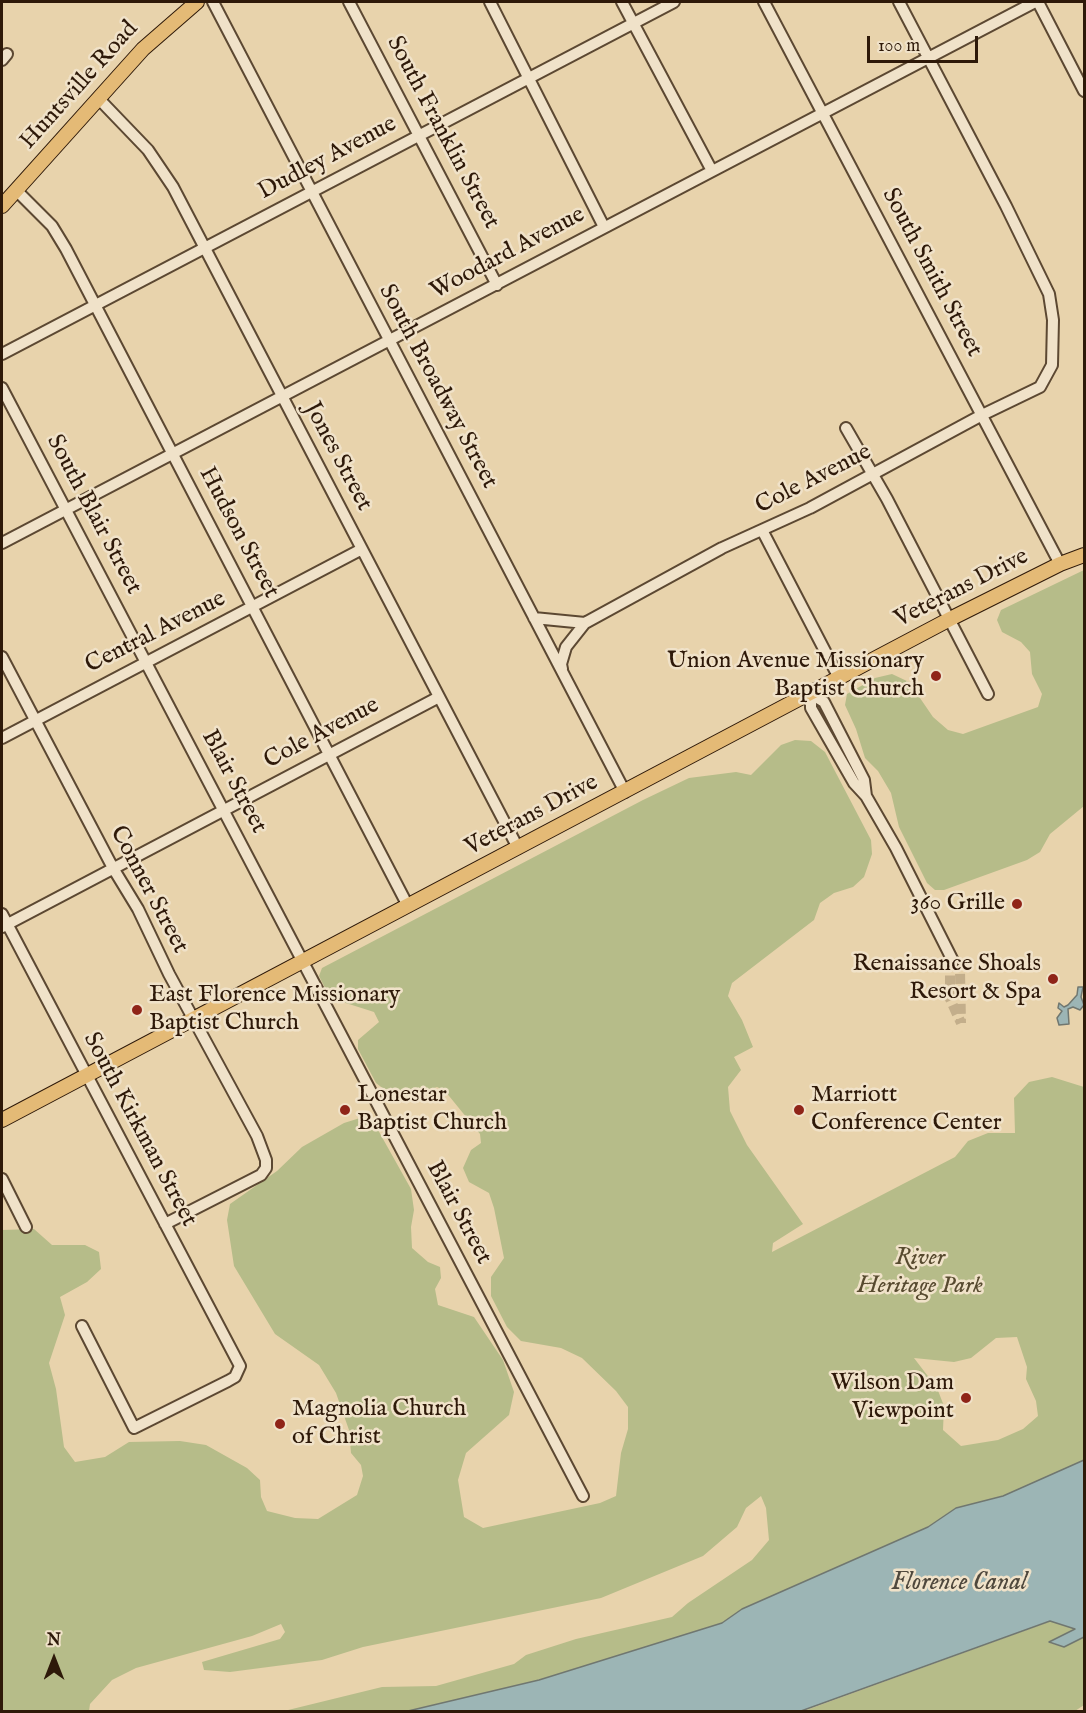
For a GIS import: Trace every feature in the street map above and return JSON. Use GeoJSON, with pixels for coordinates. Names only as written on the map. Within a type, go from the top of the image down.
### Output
{"type":"FeatureCollection","features":[{"type":"Feature","properties":{"kind":"main road","name":"Huntsville Road"},"geometry":{"type":"LineString","coordinates":[[2,206],[156,37],[191,4]]}},
{"type":"Feature","properties":{"kind":"main road","name":"Veterans Drive"},"geometry":{"type":"LineString","coordinates":[[2,1120],[950,619],[1060,564],[1084,555]]}},
{"type":"Feature","properties":{"kind":"street","name":"South Broadway Street"},"geometry":{"type":"LineString","coordinates":[[213,2],[624,792]]}},
{"type":"Feature","properties":{"kind":"street","name":"South Franklin Street"},"geometry":{"type":"LineString","coordinates":[[349,2],[497,285]]}},
{"type":"Feature","properties":{"kind":"street"},"geometry":{"type":"LineString","coordinates":[[490,2],[604,227]]}},
{"type":"Feature","properties":{"kind":"street"},"geometry":{"type":"LineString","coordinates":[[622,2],[711,169]]}},
{"type":"Feature","properties":{"kind":"street","name":"Dudley Avenue"},"geometry":{"type":"LineString","coordinates":[[2,354],[674,2]]}},
{"type":"Feature","properties":{"kind":"street","name":"South Smith Street"},"geometry":{"type":"LineString","coordinates":[[764,2],[1060,564]]}},
{"type":"Feature","properties":{"kind":"street"},"geometry":{"type":"LineString","coordinates":[[899,2],[928,57]]}},
{"type":"Feature","properties":{"kind":"street"},"geometry":{"type":"LineString","coordinates":[[1036,2],[1084,91]]}},
{"type":"Feature","properties":{"kind":"street","name":"Woodard Avenue"},"geometry":{"type":"LineString","coordinates":[[2,543],[497,285],[711,169],[788,132],[822,111],[1036,2]]}},
{"type":"Feature","properties":{"kind":"street","name":"Cole Avenue"},"geometry":{"type":"LineString","coordinates":[[564,676],[561,664],[566,647],[585,623],[722,548],[810,508],[982,415],[1040,387],[1052,365],[1053,321],[1049,294],[928,57]]}},
{"type":"Feature","properties":{"kind":"street","name":"Jones Street"},"geometry":{"type":"LineString","coordinates":[[99,99],[159,165],[518,848]]}},
{"type":"Feature","properties":{"kind":"street","name":"Hudson Street"},"geometry":{"type":"LineString","coordinates":[[16,190],[51,226],[95,305],[408,906]]}},
{"type":"Feature","properties":{"kind":"street","name":"South Blair Street"},"geometry":{"type":"LineString","coordinates":[[2,388],[147,662]]}},
{"type":"Feature","properties":{"kind":"street"},"geometry":{"type":"LineString","coordinates":[[846,428],[873,474],[988,694]]}},
{"type":"Feature","properties":{"kind":"street"},"geometry":{"type":"LineString","coordinates":[[762,530],[839,678]]}},
{"type":"Feature","properties":{"kind":"street","name":"Central Avenue"},"geometry":{"type":"LineString","coordinates":[[2,738],[362,549]]}},
{"type":"Feature","properties":{"kind":"street"},"geometry":{"type":"LineString","coordinates":[[534,618],[585,623]]}},
{"type":"Feature","properties":{"kind":"street","name":"Conner Street"},"geometry":{"type":"LineString","coordinates":[[2,657],[113,868],[138,909],[193,1019],[256,1136],[266,1160],[266,1168],[261,1175],[165,1224]]}},
{"type":"Feature","properties":{"kind":"street","name":"Blair Street"},"geometry":{"type":"LineString","coordinates":[[147,662],[583,1496]]}},
{"type":"Feature","properties":{"kind":"street"},"geometry":{"type":"LineString","coordinates":[[811,694],[811,708],[854,783],[866,796],[896,848],[953,961]]}},
{"type":"Feature","properties":{"kind":"street","name":"Cole Avenue"},"geometry":{"type":"LineString","coordinates":[[3,921],[113,868],[439,697]]}},
{"type":"Feature","properties":{"kind":"street","name":"South Kirkman Street"},"geometry":{"type":"LineString","coordinates":[[3,921],[240,1366],[235,1377],[134,1428],[82,1326]]}},
{"type":"Feature","properties":{"kind":"street"},"geometry":{"type":"LineString","coordinates":[[2,1179],[26,1227]]}},
{"type":"Feature","properties":{"kind":"green space"},"geometry":{"type":"Polygon","coordinates":[[[1084,570],[1084,806],[1050,834],[1040,852],[1027,860],[944,890],[935,890],[927,883],[899,827],[891,793],[878,771],[865,758],[856,729],[845,705],[847,694],[875,678],[892,674],[909,682],[933,717],[948,730],[963,734],[1038,707],[1042,694],[1032,674],[1030,652],[1021,642],[1002,632],[997,620],[1001,610],[1084,570]]]}},
{"type":"Feature","properties":{"kind":"green space","name":"River Heritage Park"},"geometry":{"type":"Polygon","coordinates":[[[795,740],[811,741],[825,752],[871,840],[872,854],[864,877],[853,887],[834,893],[820,903],[814,920],[732,983],[728,996],[742,1020],[753,1047],[734,1057],[741,1070],[728,1087],[730,1111],[747,1145],[803,1224],[773,1243],[772,1252],[955,1157],[968,1141],[988,1133],[1015,1133],[1014,1098],[1029,1082],[1052,1077],[1084,1087],[1084,1460],[1003,1496],[956,1508],[928,1527],[742,1609],[722,1623],[539,1680],[408,1711],[284,1711],[382,1687],[436,1686],[514,1664],[526,1655],[576,1639],[672,1617],[688,1603],[752,1560],[769,1540],[766,1508],[761,1496],[746,1508],[737,1527],[703,1556],[601,1598],[363,1647],[322,1660],[230,1672],[204,1670],[202,1662],[280,1639],[285,1632],[281,1624],[252,1636],[136,1668],[112,1680],[90,1704],[89,1711],[2,1711],[2,1230],[34,1229],[52,1245],[85,1245],[99,1252],[101,1269],[87,1282],[60,1297],[65,1315],[49,1363],[56,1389],[64,1447],[75,1462],[105,1457],[129,1442],[180,1441],[206,1445],[247,1468],[260,1480],[261,1497],[267,1511],[295,1518],[318,1519],[357,1495],[363,1476],[361,1465],[351,1453],[349,1430],[336,1393],[319,1365],[275,1334],[234,1266],[227,1220],[230,1204],[277,1171],[302,1147],[344,1123],[360,1118],[378,1130],[411,1189],[414,1210],[411,1227],[412,1248],[428,1262],[440,1267],[441,1278],[435,1289],[438,1305],[474,1317],[503,1360],[514,1392],[509,1415],[466,1453],[458,1480],[464,1517],[483,1528],[600,1503],[616,1496],[621,1453],[628,1429],[628,1407],[616,1391],[582,1358],[561,1348],[521,1341],[507,1327],[491,1296],[491,1277],[504,1258],[494,1208],[489,1193],[469,1182],[463,1168],[471,1150],[481,1143],[480,1134],[445,1091],[437,1087],[407,1097],[394,1097],[376,1083],[358,1049],[358,1040],[379,1022],[374,1012],[330,998],[319,976],[322,968],[689,778],[736,772],[751,775],[781,745],[795,740]],[[1017,1337],[996,1338],[971,1358],[954,1362],[914,1358],[937,1388],[944,1406],[943,1430],[961,1446],[998,1440],[1023,1429],[1038,1416],[1036,1401],[1026,1379],[1027,1367],[1017,1337]]]}},
{"type":"Feature","properties":{"kind":"green space"},"geometry":{"type":"Polygon","coordinates":[[[1051,1621],[1076,1629],[1050,1643],[1064,1647],[1084,1637],[1084,1705],[1075,1711],[801,1712],[1051,1621]]]}},
{"type":"Feature","properties":{"kind":"water"},"geometry":{"type":"Polygon","coordinates":[[[1078,987],[1083,987],[1081,997],[1084,1005],[1080,1010],[1073,1007],[1068,1009],[1069,1024],[1059,1025],[1057,1018],[1062,1011],[1058,1008],[1059,1003],[1064,1007],[1068,1005],[1077,995],[1078,987]]]}},
{"type":"Feature","properties":{"kind":"water","name":"Florence Canal"},"geometry":{"type":"Polygon","coordinates":[[[1084,1460],[1084,1637],[1064,1647],[1049,1642],[1075,1629],[1050,1621],[801,1711],[408,1711],[539,1680],[722,1623],[742,1609],[928,1527],[956,1508],[1003,1496],[1084,1460]]]}},
{"type":"Feature","properties":{"kind":"tunnel"},"geometry":{"type":"LineString","coordinates":[[953,961],[950,972],[950,999],[961,1023]]}},
{"type":"Feature","properties":{"kind":"tunnel"},"geometry":{"type":"LineString","coordinates":[[953,961],[960,971],[961,1023]]}},
{"type":"Feature","properties":{"kind":"place","name":"Union Avenue Missionary Baptist Church"},"geometry":{"type":"Point","coordinates":[936,676]}},
{"type":"Feature","properties":{"kind":"place","name":"360 Grille"},"geometry":{"type":"Point","coordinates":[1017,904]}},
{"type":"Feature","properties":{"kind":"place","name":"Renaissance Shoals Resort & Spa"},"geometry":{"type":"Point","coordinates":[1053,979]}},
{"type":"Feature","properties":{"kind":"place","name":"East Florence Missionary Baptist Church"},"geometry":{"type":"Point","coordinates":[137,1010]}},
{"type":"Feature","properties":{"kind":"place","name":"Lonestar Baptist Church"},"geometry":{"type":"Point","coordinates":[345,1110]}},
{"type":"Feature","properties":{"kind":"place","name":"Marriott Conference Center"},"geometry":{"type":"Point","coordinates":[799,1110]}},
{"type":"Feature","properties":{"kind":"place","name":"Wilson Dam Viewpoint"},"geometry":{"type":"Point","coordinates":[966,1398]}},
{"type":"Feature","properties":{"kind":"place","name":"Magnolia Church of Christ"},"geometry":{"type":"Point","coordinates":[280,1424]}}]}
